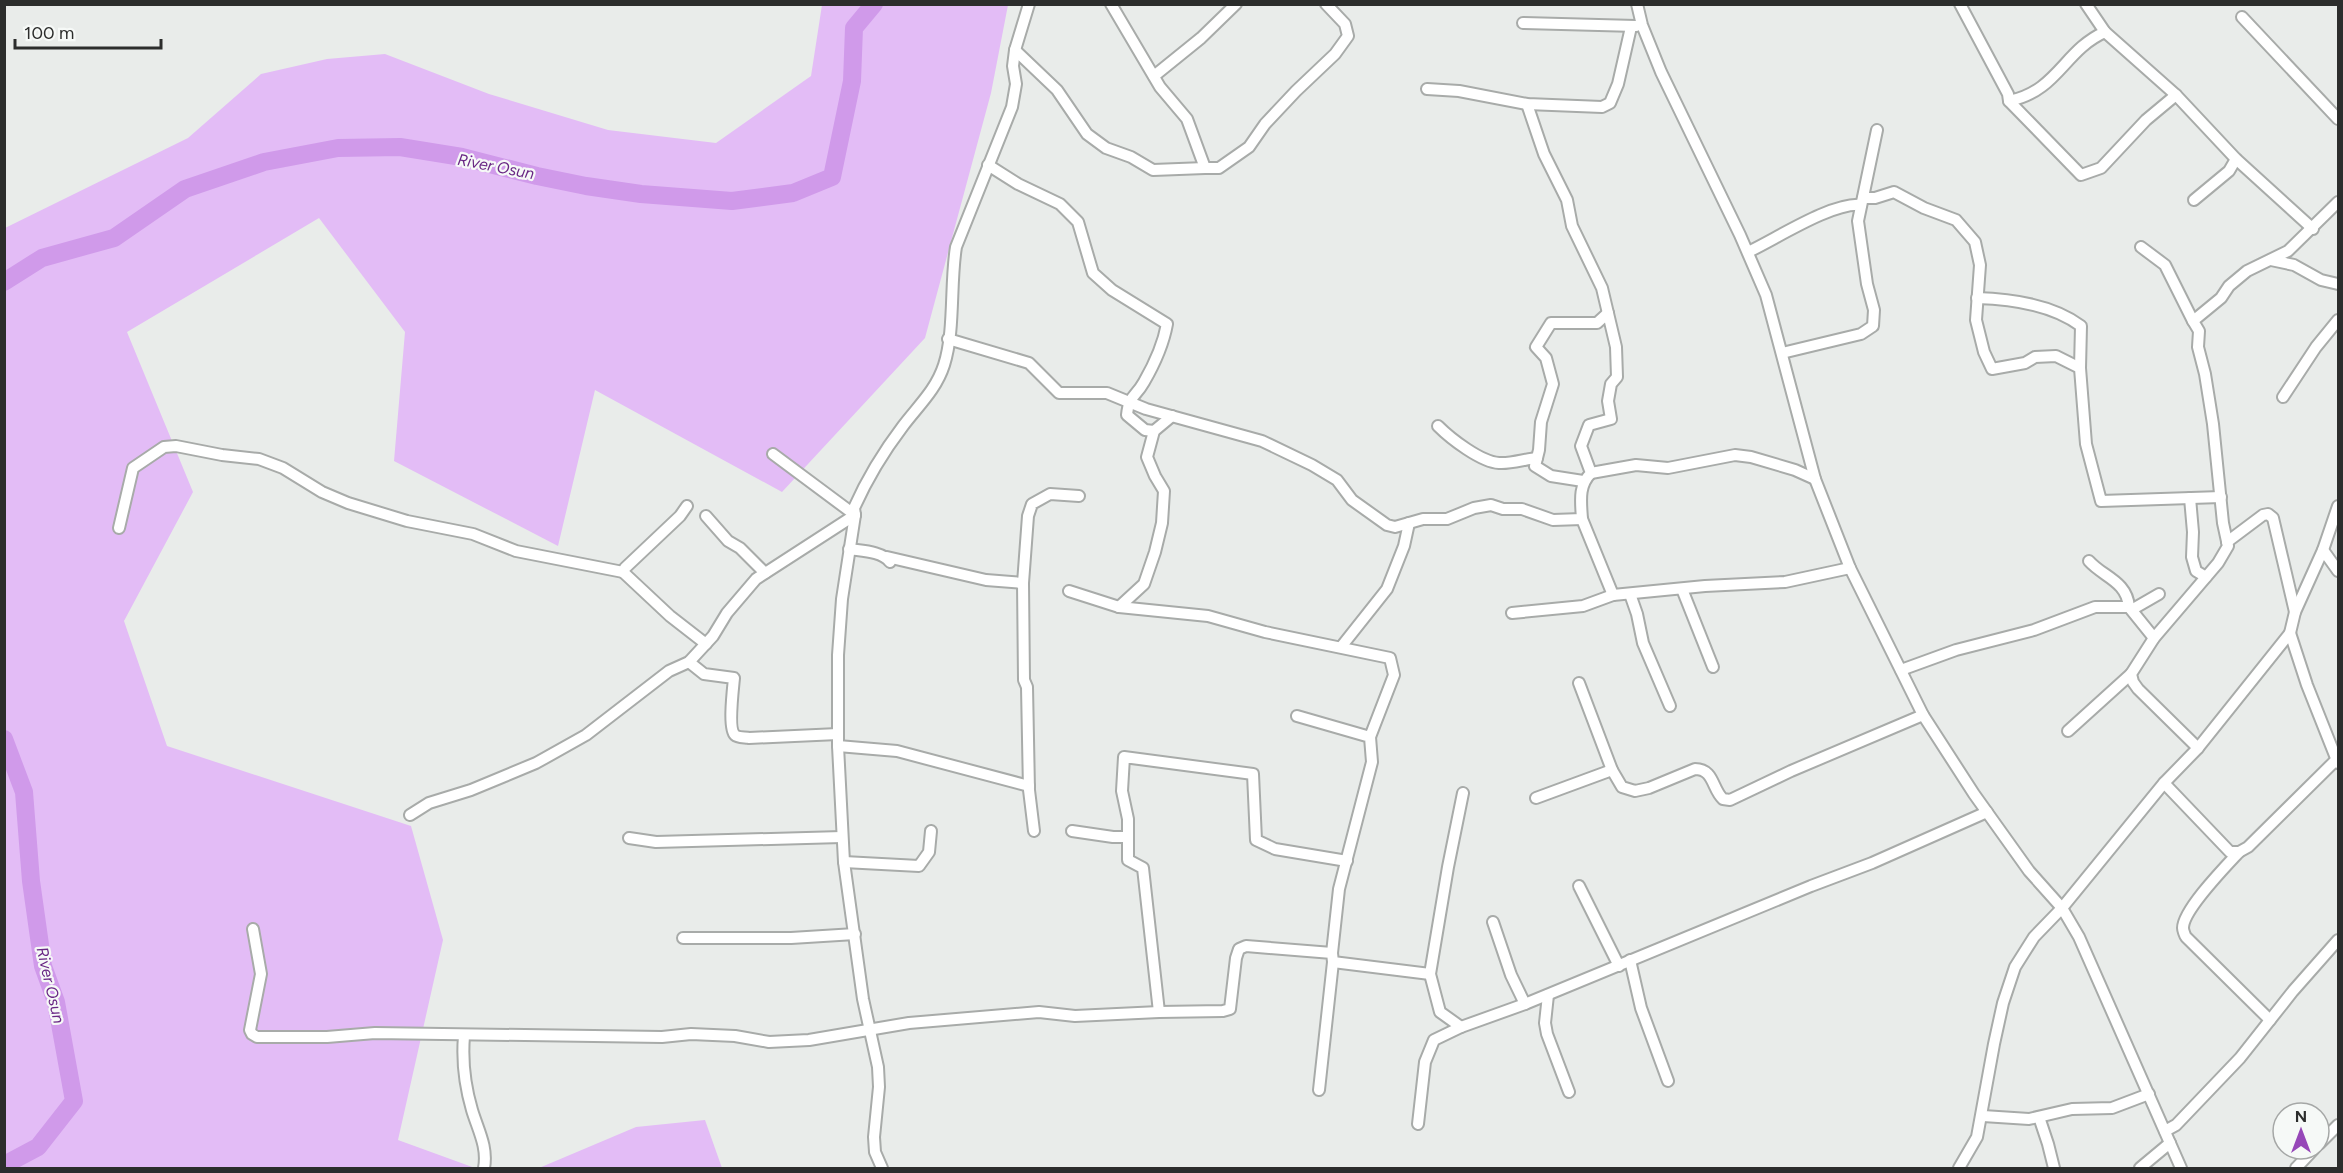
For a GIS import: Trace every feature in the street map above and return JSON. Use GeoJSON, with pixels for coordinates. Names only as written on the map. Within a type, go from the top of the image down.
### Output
{"type":"FeatureCollection","features":[{"type":"Feature","properties":{"kind":"street"},"geometry":{"type":"LineString","coordinates":[[882,1168],[875,1152],[874,1137],[879,1087],[871,1028],[863,999],[844,862],[838,746],[838,655],[854,508],[880,459],[935,387],[945,364],[956,247],[1012,107],[1017,84],[1013,66],[1015,50],[1029,4]]}},
{"type":"Feature","properties":{"kind":"street"},"geometry":{"type":"LineString","coordinates":[[1111,4],[1160,87],[1187,119],[1205,168]]}},
{"type":"Feature","properties":{"kind":"street"},"geometry":{"type":"LineString","coordinates":[[1154,76],[1201,38],[1236,4]]}},
{"type":"Feature","properties":{"kind":"street"},"geometry":{"type":"LineString","coordinates":[[1015,50],[1057,90],[1087,134],[1106,148],[1131,157],[1153,170],[1219,168],[1249,147],[1266,124],[1296,91],[1335,54],[1348,36],[1345,24],[1326,4]]}},
{"type":"Feature","properties":{"kind":"street"},"geometry":{"type":"LineString","coordinates":[[1427,89],[1459,91],[1527,104],[1602,107],[1610,103],[1618,84],[1637,26],[1637,4]]}},
{"type":"Feature","properties":{"kind":"street"},"geometry":{"type":"LineString","coordinates":[[1960,4],[2008,94],[2009,101],[2081,175],[2101,168],[2146,120],[2176,94]]}},
{"type":"Feature","properties":{"kind":"street"},"geometry":{"type":"LineString","coordinates":[[2088,5],[2105,32],[2176,94],[2236,159],[2313,229]]}},
{"type":"Feature","properties":{"kind":"street"},"geometry":{"type":"LineString","coordinates":[[2242,17],[2338,119]]}},
{"type":"Feature","properties":{"kind":"street"},"geometry":{"type":"LineString","coordinates":[[1522,23],[1637,26]]}},
{"type":"Feature","properties":{"kind":"street"},"geometry":{"type":"LineString","coordinates":[[1637,26],[1662,72],[1748,252],[1766,295],[1815,480],[1850,568],[1923,715],[1987,812],[2029,871],[2062,908],[2079,937],[2181,1168]]}},
{"type":"Feature","properties":{"kind":"street"},"geometry":{"type":"LineString","coordinates":[[2009,101],[2040,90],[2091,38],[2105,32]]}},
{"type":"Feature","properties":{"kind":"street"},"geometry":{"type":"LineString","coordinates":[[1527,104],[1544,154],[1567,200],[1572,226],[1602,288],[1616,347],[1617,377],[1611,384],[1608,401],[1611,419],[1589,424],[1581,446],[1587,477],[1581,496],[1582,519],[1613,596]]}},
{"type":"Feature","properties":{"kind":"street"},"geometry":{"type":"LineString","coordinates":[[1782,353],[1861,334],[1873,326],[1874,310],[1867,284],[1858,221],[1877,130]]}},
{"type":"Feature","properties":{"kind":"street"},"geometry":{"type":"LineString","coordinates":[[2194,200],[2229,171],[2236,159]]}},
{"type":"Feature","properties":{"kind":"street"},"geometry":{"type":"LineString","coordinates":[[988,165],[1018,184],[1060,204],[1078,222],[1093,273],[1112,290],[1167,324],[1163,345],[1154,364],[1142,386],[1128,402],[1127,415],[1146,430],[1154,431]]}},
{"type":"Feature","properties":{"kind":"street"},"geometry":{"type":"LineString","coordinates":[[1748,252],[1826,213],[1894,192],[1923,208],[1956,220],[1975,242],[1980,265],[1976,320],[1984,352],[1992,369],[2025,363],[2035,357],[2056,356],[2080,368]]}},
{"type":"Feature","properties":{"kind":"street"},"geometry":{"type":"LineString","coordinates":[[2193,321],[2221,298],[2229,286],[2247,271],[2288,251],[2338,202]]}},
{"type":"Feature","properties":{"kind":"street"},"geometry":{"type":"LineString","coordinates":[[2068,731],[2131,674],[2154,638],[2226,551],[2228,542],[2223,523],[2213,424],[2198,347],[2199,331],[2165,265],[2141,247]]}},
{"type":"Feature","properties":{"kind":"street"},"geometry":{"type":"LineString","coordinates":[[2288,251],[2294,266]]}},
{"type":"Feature","properties":{"kind":"street"},"geometry":{"type":"LineString","coordinates":[[2271,260],[2294,266],[2321,280],[2338,284]]}},
{"type":"Feature","properties":{"kind":"street"},"geometry":{"type":"LineString","coordinates":[[1977,298],[1999,299],[2038,306],[2069,317],[2081,326],[2080,368],[2086,444],[2101,501],[2221,496]]}},
{"type":"Feature","properties":{"kind":"street"},"geometry":{"type":"LineString","coordinates":[[1608,313],[1597,323],[1551,323],[1536,347],[1546,358],[1553,384],[1541,422],[1535,466],[1551,476],[1587,477],[1636,465],[1668,468],[1735,456],[1751,457],[1795,470],[1815,480]]}},
{"type":"Feature","properties":{"kind":"street"},"geometry":{"type":"LineString","coordinates":[[2283,397],[2316,347],[2338,320]]}},
{"type":"Feature","properties":{"kind":"street"},"geometry":{"type":"LineString","coordinates":[[948,339],[1029,363],[1059,393],[1107,393],[1172,416],[1262,441],[1312,465],[1336,480],[1352,500],[1378,520],[1395,527],[1423,519],[1447,519],[1474,508],[1491,505],[1503,509],[1522,509],[1553,520],[1582,519]]}},
{"type":"Feature","properties":{"kind":"street"},"geometry":{"type":"LineString","coordinates":[[1119,607],[1144,584],[1155,552],[1162,523],[1164,491],[1147,457],[1154,431],[1172,416]]}},
{"type":"Feature","properties":{"kind":"street"},"geometry":{"type":"LineString","coordinates":[[1438,426],[1446,434],[1487,461],[1501,463],[1537,458]]}},
{"type":"Feature","properties":{"kind":"street"},"geometry":{"type":"LineString","coordinates":[[119,528],[133,468],[164,447],[176,446],[222,456],[259,459],[283,468],[322,492],[348,502],[407,520],[473,534],[516,550],[623,572],[670,616],[706,644]]}},
{"type":"Feature","properties":{"kind":"street"},"geometry":{"type":"LineString","coordinates":[[773,454],[855,515]]}},
{"type":"Feature","properties":{"kind":"street"},"geometry":{"type":"LineString","coordinates":[[1034,831],[1029,786],[1027,687],[1024,680],[1023,583],[1028,516],[1032,504],[1050,494],[1079,496]]}},
{"type":"Feature","properties":{"kind":"street"},"geometry":{"type":"LineString","coordinates":[[2190,498],[2193,532],[2192,557],[2196,571],[2206,577]]}},
{"type":"Feature","properties":{"kind":"street"},"geometry":{"type":"LineString","coordinates":[[623,572],[680,516],[687,506]]}},
{"type":"Feature","properties":{"kind":"street"},"geometry":{"type":"LineString","coordinates":[[1959,1168],[1977,1137],[1983,1116],[1994,1044],[2003,1003],[2015,968],[2034,937],[2062,908],[2164,783],[2198,748],[2290,633],[2295,612],[2323,550],[2338,506]]}},
{"type":"Feature","properties":{"kind":"street"},"geometry":{"type":"LineString","coordinates":[[2228,542],[2263,515],[2268,514],[2273,518],[2295,612]]}},
{"type":"Feature","properties":{"kind":"street"},"geometry":{"type":"LineString","coordinates":[[410,815],[429,803],[471,790],[536,763],[586,735],[669,671],[689,662],[706,644],[734,604],[756,579],[855,515]]}},
{"type":"Feature","properties":{"kind":"street"},"geometry":{"type":"LineString","coordinates":[[706,516],[728,541],[740,548],[765,573]]}},
{"type":"Feature","properties":{"kind":"street"},"geometry":{"type":"LineString","coordinates":[[1341,646],[1387,589],[1404,546],[1409,523]]}},
{"type":"Feature","properties":{"kind":"street"},"geometry":{"type":"LineString","coordinates":[[849,549],[890,562],[986,580],[1023,583]]}},
{"type":"Feature","properties":{"kind":"street"},"geometry":{"type":"LineString","coordinates":[[2323,550],[2338,571]]}},
{"type":"Feature","properties":{"kind":"street"},"geometry":{"type":"LineString","coordinates":[[2089,561],[2096,569],[2117,581],[2131,608],[2154,638]]}},
{"type":"Feature","properties":{"kind":"street"},"geometry":{"type":"LineString","coordinates":[[1512,613],[1583,606],[1613,596],[1630,594],[1705,586],[1785,582],[1850,568]]}},
{"type":"Feature","properties":{"kind":"street"},"geometry":{"type":"LineString","coordinates":[[1682,590],[1713,668]]}},
{"type":"Feature","properties":{"kind":"street"},"geometry":{"type":"LineString","coordinates":[[1069,591],[1119,607],[1208,616],[1265,632],[1390,658],[1394,675],[1370,737],[1372,762],[1339,889],[1319,1090]]}},
{"type":"Feature","properties":{"kind":"street"},"geometry":{"type":"LineString","coordinates":[[1630,594],[1643,643],[1670,706]]}},
{"type":"Feature","properties":{"kind":"street"},"geometry":{"type":"LineString","coordinates":[[1901,670],[1956,650],[2042,627],[2095,607],[2131,608],[2159,594]]}},
{"type":"Feature","properties":{"kind":"street"},"geometry":{"type":"LineString","coordinates":[[2270,1020],[2186,937],[2183,929],[2185,919],[2204,891],[2239,852],[2248,847],[2338,761],[2290,633]]}},
{"type":"Feature","properties":{"kind":"street"},"geometry":{"type":"LineString","coordinates":[[689,662],[704,674],[734,678],[732,722],[736,736],[749,738],[838,734]]}},
{"type":"Feature","properties":{"kind":"street"},"geometry":{"type":"LineString","coordinates":[[2131,674],[2138,689],[2198,748]]}},
{"type":"Feature","properties":{"kind":"street"},"geometry":{"type":"LineString","coordinates":[[1579,683],[1612,770],[1622,787],[1635,791],[1649,788],[1695,769],[1702,769],[1709,774],[1718,795],[1730,800],[1791,771],[1923,715]]}},
{"type":"Feature","properties":{"kind":"street"},"geometry":{"type":"LineString","coordinates":[[1297,716],[1370,737]]}},
{"type":"Feature","properties":{"kind":"street"},"geometry":{"type":"LineString","coordinates":[[838,746],[897,751],[1029,786]]}},
{"type":"Feature","properties":{"kind":"street"},"geometry":{"type":"LineString","coordinates":[[1159,1012],[1143,868],[1128,860],[1128,819],[1122,791],[1124,757],[1253,774],[1256,840],[1275,849],[1347,861]]}},
{"type":"Feature","properties":{"kind":"street"},"geometry":{"type":"LineString","coordinates":[[1536,798],[1612,770]]}},
{"type":"Feature","properties":{"kind":"street"},"geometry":{"type":"LineString","coordinates":[[2164,783],[2230,852],[2239,852]]}},
{"type":"Feature","properties":{"kind":"street"},"geometry":{"type":"LineString","coordinates":[[1461,1027],[1440,1012],[1430,974],[1463,793]]}},
{"type":"Feature","properties":{"kind":"street"},"geometry":{"type":"LineString","coordinates":[[1418,1124],[1427,1052],[1434,1040],[1461,1027],[1548,995],[1810,886],[1872,863],[1987,812]]}},
{"type":"Feature","properties":{"kind":"street"},"geometry":{"type":"LineString","coordinates":[[844,862],[919,866],[929,852],[931,831]]}},
{"type":"Feature","properties":{"kind":"street"},"geometry":{"type":"LineString","coordinates":[[1072,831],[1127,837]]}},
{"type":"Feature","properties":{"kind":"street"},"geometry":{"type":"LineString","coordinates":[[630,838],[656,842],[842,837]]}},
{"type":"Feature","properties":{"kind":"street"},"geometry":{"type":"LineString","coordinates":[[1579,886],[1619,966]]}},
{"type":"Feature","properties":{"kind":"street"},"geometry":{"type":"LineString","coordinates":[[1493,922],[1511,975],[1525,1004]]}},
{"type":"Feature","properties":{"kind":"street"},"geometry":{"type":"LineString","coordinates":[[253,930],[261,974],[250,1030],[257,1037],[351,1036],[375,1033],[662,1037],[691,1034],[735,1036],[769,1042],[809,1040],[909,1023],[1040,1012],[1075,1016],[1223,1011],[1230,1009],[1236,958],[1239,949],[1246,946],[1333,957],[1430,974]]}},
{"type":"Feature","properties":{"kind":"street"},"geometry":{"type":"LineString","coordinates":[[683,938],[791,938],[855,934]]}},
{"type":"Feature","properties":{"kind":"street"},"geometry":{"type":"LineString","coordinates":[[2165,1131],[2176,1125],[2240,1058],[2338,940]]}},
{"type":"Feature","properties":{"kind":"street"},"geometry":{"type":"LineString","coordinates":[[1630,960],[1641,1008],[1668,1081]]}},
{"type":"Feature","properties":{"kind":"street"},"geometry":{"type":"LineString","coordinates":[[1548,995],[1545,1023],[1547,1034],[1569,1092]]}},
{"type":"Feature","properties":{"kind":"street"},"geometry":{"type":"LineString","coordinates":[[464,1036],[465,1076],[472,1111],[483,1142],[484,1168]]}},
{"type":"Feature","properties":{"kind":"street"},"geometry":{"type":"LineString","coordinates":[[1983,1116],[2010,1119],[2038,1117],[2072,1109],[2112,1108],[2149,1094]]}},
{"type":"Feature","properties":{"kind":"street"},"geometry":{"type":"LineString","coordinates":[[2038,1117],[2049,1144],[2054,1168]]}},
{"type":"Feature","properties":{"kind":"street"},"geometry":{"type":"LineString","coordinates":[[2140,1168],[2170,1143]]}},
{"type":"Feature","properties":{"kind":"shaded area"},"geometry":{"type":"Polygon","coordinates":[[[822,5],[1008,5],[991,93],[925,338],[782,492],[595,390],[558,546],[394,461],[405,332],[319,218],[127,332],[193,492],[124,621],[167,746],[411,826],[443,940],[398,1140],[475,1168],[5,1168],[5,228],[188,138],[261,74],[327,59],[385,54],[489,94],[608,130],[716,143],[811,76],[822,5]]]}},
{"type":"Feature","properties":{"kind":"shaded area"},"geometry":{"type":"Polygon","coordinates":[[[705,1120],[722,1168],[539,1168],[636,1127],[705,1120]]]}},
{"type":"Feature","properties":{"kind":"waterway","name":"River Osun"},"geometry":{"type":"LineString","coordinates":[[4,282],[42,258],[114,238],[185,189],[264,162],[338,148],[400,147],[462,157],[586,186],[641,194],[732,201],[793,193],[832,177],[852,81],[854,28],[874,4]]}},
{"type":"Feature","properties":{"kind":"waterway","name":"River Osun"},"geometry":{"type":"LineString","coordinates":[[4,739],[24,792],[31,881],[43,966],[56,1002],[74,1101],[38,1147],[4,1165]]}}]}
